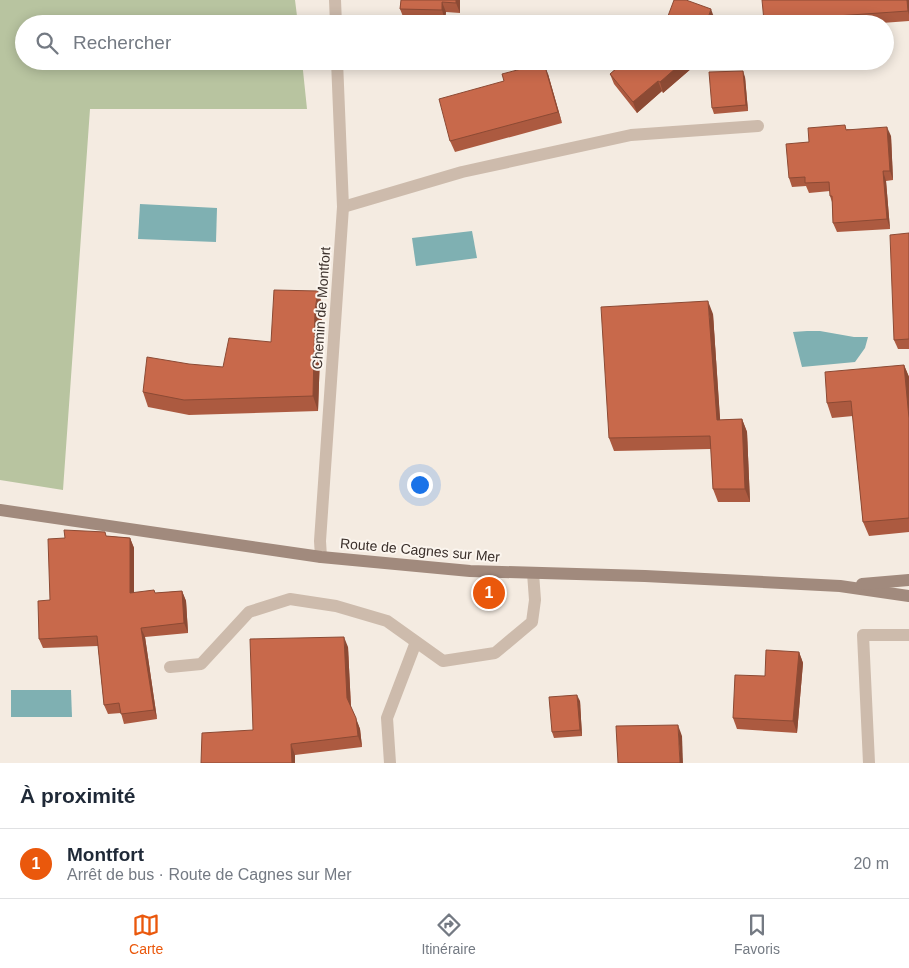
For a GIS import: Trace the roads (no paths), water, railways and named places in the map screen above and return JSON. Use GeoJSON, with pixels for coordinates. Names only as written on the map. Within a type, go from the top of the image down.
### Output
{"type":"FeatureCollection","features":[{"type":"Feature","properties":{"kind":"main road","name":"Route de Cagnes sur Mer"},"geometry":{"type":"LineString","coordinates":[[0,510],[322,557],[470,571],[645,576],[840,586],[909,596]]}},
{"type":"Feature","properties":{"kind":"main road","name":"Route de Cagnes sur Mer"},"geometry":{"type":"LineString","coordinates":[[840,586],[909,580]]}},
{"type":"Feature","properties":{"kind":"street"},"geometry":{"type":"LineString","coordinates":[[335,0],[336,15]]}},
{"type":"Feature","properties":{"kind":"street","name":"Chemin de Montfort"},"geometry":{"type":"LineString","coordinates":[[322,557],[320,540],[343,207],[337,70]]}},
{"type":"Feature","properties":{"kind":"street"},"geometry":{"type":"LineString","coordinates":[[343,207],[462,172],[631,135],[758,126]]}},
{"type":"Feature","properties":{"kind":"street"},"geometry":{"type":"LineString","coordinates":[[170,667],[202,664],[248,612],[290,599],[336,606],[387,621],[443,661],[495,653],[532,622],[535,600],[532,573]]}},
{"type":"Feature","properties":{"kind":"street"},"geometry":{"type":"LineString","coordinates":[[869,763],[863,635],[909,635]]}},
{"type":"Feature","properties":{"kind":"street"},"geometry":{"type":"LineString","coordinates":[[390,763],[387,718],[416,642]]}},
{"type":"Feature","properties":{"kind":"water"},"geometry":{"type":"Polygon","coordinates":[[[140,204],[217,208],[216,242],[138,239],[140,204]]]}},
{"type":"Feature","properties":{"kind":"water"},"geometry":{"type":"Polygon","coordinates":[[[472,231],[477,258],[416,266],[412,238],[472,231]]]}},
{"type":"Feature","properties":{"kind":"water"},"geometry":{"type":"Polygon","coordinates":[[[807,331],[868,337],[865,348],[855,362],[802,367],[793,332],[807,331]]]}},
{"type":"Feature","properties":{"kind":"water"},"geometry":{"type":"Polygon","coordinates":[[[11,690],[71,690],[72,717],[11,717],[11,690]]]}},
{"type":"Feature","properties":{"kind":"place","name":"Montfort"},"geometry":{"type":"Point","coordinates":[489,593]}}]}
